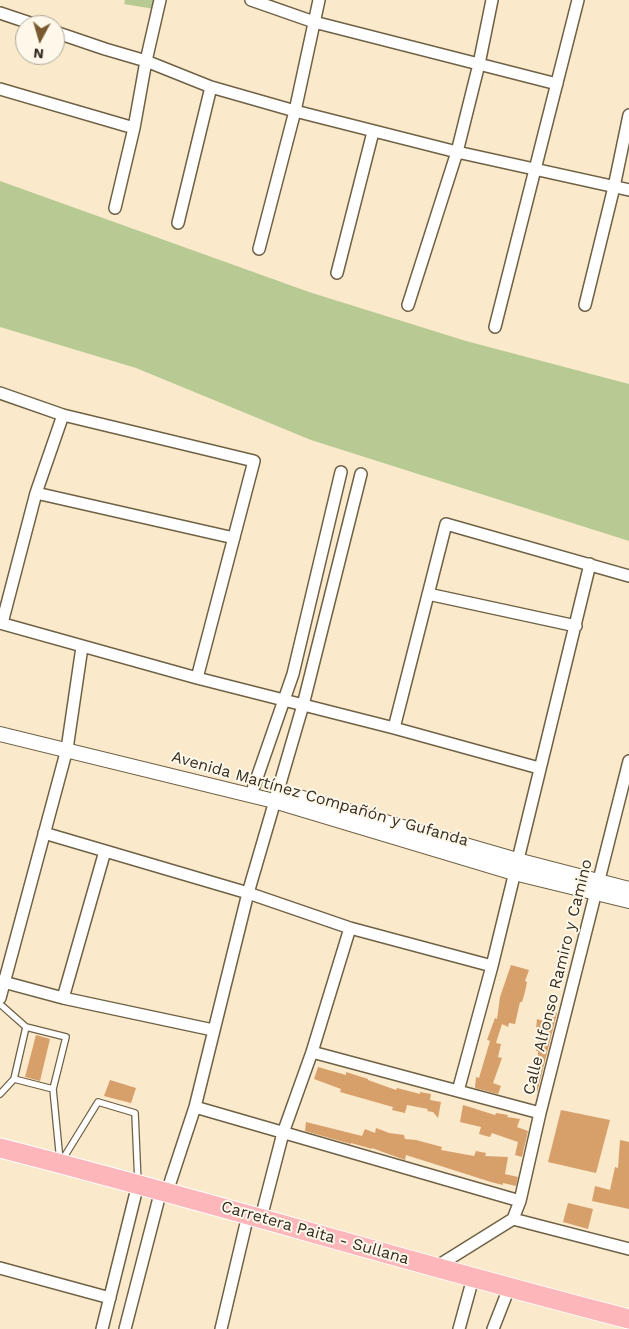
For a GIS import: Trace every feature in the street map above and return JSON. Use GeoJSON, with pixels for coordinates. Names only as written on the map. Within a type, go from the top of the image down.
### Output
{"type":"FeatureCollection","features":[{"type":"Feature","properties":{"kind":"main road","name":"Carretera Paita - Sullana"},"geometry":{"type":"LineString","coordinates":[[0,1148],[164,1191],[508,1288],[629,1319]]}},
{"type":"Feature","properties":{"kind":"street"},"geometry":{"type":"LineString","coordinates":[[115,208],[134,128],[146,61],[160,0]]}},
{"type":"Feature","properties":{"kind":"street"},"geometry":{"type":"LineString","coordinates":[[250,0],[314,22],[557,84]]}},
{"type":"Feature","properties":{"kind":"street"},"geometry":{"type":"LineString","coordinates":[[259,249],[295,111],[319,0]]}},
{"type":"Feature","properties":{"kind":"street"},"geometry":{"type":"LineString","coordinates":[[408,305],[457,152],[479,64],[492,0]]}},
{"type":"Feature","properties":{"kind":"street"},"geometry":{"type":"LineString","coordinates":[[495,327],[578,0]]}},
{"type":"Feature","properties":{"kind":"street"},"geometry":{"type":"LineString","coordinates":[[0,13],[15,18]]}},
{"type":"Feature","properties":{"kind":"street"},"geometry":{"type":"LineString","coordinates":[[65,35],[146,61],[211,87],[295,111],[457,152],[629,190]]}},
{"type":"Feature","properties":{"kind":"street"},"geometry":{"type":"LineString","coordinates":[[178,223],[211,87]]}},
{"type":"Feature","properties":{"kind":"street"},"geometry":{"type":"LineString","coordinates":[[0,89],[134,128]]}},
{"type":"Feature","properties":{"kind":"street"},"geometry":{"type":"LineString","coordinates":[[585,305],[614,187],[629,115]]}},
{"type":"Feature","properties":{"kind":"street"},"geometry":{"type":"LineString","coordinates":[[337,273],[373,132]]}},
{"type":"Feature","properties":{"kind":"street"},"geometry":{"type":"LineString","coordinates":[[0,393],[63,415],[254,460],[197,678]]}},
{"type":"Feature","properties":{"kind":"street"},"geometry":{"type":"LineString","coordinates":[[63,415],[36,494],[1,623],[197,678],[394,728],[539,768]]}},
{"type":"Feature","properties":{"kind":"street"},"geometry":{"type":"LineString","coordinates":[[251,795],[293,674],[341,472]]}},
{"type":"Feature","properties":{"kind":"street"},"geometry":{"type":"LineString","coordinates":[[125,1329],[164,1191],[195,1107],[248,893],[303,705],[361,474]]}},
{"type":"Feature","properties":{"kind":"street"},"geometry":{"type":"LineString","coordinates":[[36,494],[234,538]]}},
{"type":"Feature","properties":{"kind":"street"},"geometry":{"type":"LineString","coordinates":[[394,728],[446,524],[629,576]]}},
{"type":"Feature","properties":{"kind":"street"},"geometry":{"type":"LineString","coordinates":[[458,1091],[492,966],[590,564]]}},
{"type":"Feature","properties":{"kind":"street"},"geometry":{"type":"LineString","coordinates":[[428,594],[576,626]]}},
{"type":"Feature","properties":{"kind":"street"},"geometry":{"type":"LineString","coordinates":[[0,998],[2,982],[66,749],[82,647]]}},
{"type":"Feature","properties":{"kind":"street","name":"Avenida Martínez Compañón y Gufanda"},"geometry":{"type":"LineString","coordinates":[[0,734],[251,795],[276,796],[597,888],[629,901]]}},
{"type":"Feature","properties":{"kind":"street","name":"Calle Alfonso Ramiro y Camino"},"geometry":{"type":"LineString","coordinates":[[513,1219],[520,1201],[540,1113],[597,888],[625,796],[629,761]]}},
{"type":"Feature","properties":{"kind":"street"},"geometry":{"type":"LineString","coordinates":[[44,833],[248,893],[350,928],[492,966]]}},
{"type":"Feature","properties":{"kind":"street"},"geometry":{"type":"LineString","coordinates":[[64,998],[106,851]]}},
{"type":"Feature","properties":{"kind":"street","name":"Avenida Martínez Compañón y Gufanda"},"geometry":{"type":"LineString","coordinates":[[597,888],[629,889]]}},
{"type":"Feature","properties":{"kind":"street"},"geometry":{"type":"LineString","coordinates":[[225,1328],[254,1216],[312,1052],[350,928]]}},
{"type":"Feature","properties":{"kind":"street"},"geometry":{"type":"LineString","coordinates":[[2,982],[64,998],[213,1030]]}},
{"type":"Feature","properties":{"kind":"street"},"geometry":{"type":"LineString","coordinates":[[312,1052],[540,1113]]}},
{"type":"Feature","properties":{"kind":"street"},"geometry":{"type":"LineString","coordinates":[[195,1107],[520,1201]]}},
{"type":"Feature","properties":{"kind":"street"},"geometry":{"type":"LineString","coordinates":[[102,1329],[138,1184]]}},
{"type":"Feature","properties":{"kind":"street"},"geometry":{"type":"LineString","coordinates":[[436,1267],[513,1219],[629,1249]]}},
{"type":"Feature","properties":{"kind":"street"},"geometry":{"type":"LineString","coordinates":[[0,1268],[110,1298]]}},
{"type":"Feature","properties":{"kind":"street"},"geometry":{"type":"LineString","coordinates":[[459,1329],[473,1278]]}},
{"type":"Feature","properties":{"kind":"street"},"geometry":{"type":"LineString","coordinates":[[493,1329],[508,1288]]}},
{"type":"Feature","properties":{"kind":"lane"},"geometry":{"type":"LineString","coordinates":[[0,1004],[26,1026],[66,1037],[54,1089],[60,1164]]}},
{"type":"Feature","properties":{"kind":"lane"},"geometry":{"type":"LineString","coordinates":[[0,1094],[14,1079],[26,1026]]}},
{"type":"Feature","properties":{"kind":"lane"},"geometry":{"type":"LineString","coordinates":[[14,1079],[54,1089]]}},
{"type":"Feature","properties":{"kind":"lane"},"geometry":{"type":"LineString","coordinates":[[60,1164],[98,1102],[135,1113],[138,1184]]}},
{"type":"Feature","properties":{"kind":"green space"},"geometry":{"type":"Polygon","coordinates":[[[125,0],[155,0],[154,9],[124,4],[125,0]]]}},
{"type":"Feature","properties":{"kind":"green space"},"geometry":{"type":"Polygon","coordinates":[[[0,181],[309,292],[466,341],[629,384],[629,541],[311,440],[136,368],[0,327],[0,181]]]}},
{"type":"Feature","properties":{"kind":"building"},"geometry":{"type":"Polygon","coordinates":[[[511,965],[529,970],[525,981],[527,982],[525,992],[522,1002],[520,1002],[515,1024],[509,1023],[508,1027],[502,1024],[496,1043],[501,1044],[498,1057],[502,1058],[493,1083],[501,1086],[498,1094],[475,1088],[476,1077],[479,1078],[490,1041],[494,1042],[487,1040],[495,1018],[497,1019],[500,997],[511,965]]]}},
{"type":"Feature","properties":{"kind":"building"},"geometry":{"type":"Polygon","coordinates":[[[549,1011],[557,1013],[537,1093],[538,1051],[536,1051],[540,1034],[536,1030],[537,1019],[547,1022],[549,1011]]]}},
{"type":"Feature","properties":{"kind":"building"},"geometry":{"type":"Polygon","coordinates":[[[36,1035],[50,1039],[40,1081],[25,1077],[36,1035]]]}},
{"type":"Feature","properties":{"kind":"building"},"geometry":{"type":"Polygon","coordinates":[[[318,1067],[346,1075],[346,1072],[396,1090],[397,1088],[420,1094],[420,1092],[431,1094],[430,1100],[441,1102],[438,1118],[433,1112],[427,1111],[428,1109],[407,1105],[405,1113],[392,1110],[393,1107],[340,1092],[341,1089],[314,1079],[318,1067]]]}},
{"type":"Feature","properties":{"kind":"building"},"geometry":{"type":"Polygon","coordinates":[[[110,1080],[136,1088],[131,1103],[104,1096],[110,1080]]]}},
{"type":"Feature","properties":{"kind":"building"},"geometry":{"type":"Polygon","coordinates":[[[463,1105],[495,1115],[496,1113],[520,1119],[517,1127],[528,1131],[522,1157],[515,1155],[518,1142],[492,1133],[490,1137],[479,1134],[481,1127],[460,1122],[463,1105]]]}},
{"type":"Feature","properties":{"kind":"building"},"geometry":{"type":"Polygon","coordinates":[[[561,1110],[610,1120],[596,1173],[548,1162],[561,1110]]]}},
{"type":"Feature","properties":{"kind":"building"},"geometry":{"type":"Polygon","coordinates":[[[306,1122],[362,1136],[365,1129],[375,1133],[376,1128],[389,1133],[404,1135],[405,1139],[442,1147],[441,1150],[474,1156],[476,1151],[486,1153],[485,1156],[508,1157],[505,1174],[518,1177],[516,1186],[491,1182],[406,1155],[405,1160],[372,1148],[305,1131],[306,1122]]]}},
{"type":"Feature","properties":{"kind":"building"},"geometry":{"type":"Polygon","coordinates":[[[620,1140],[629,1142],[629,1209],[592,1201],[595,1186],[610,1190],[615,1167],[618,1168],[620,1140]]]}},
{"type":"Feature","properties":{"kind":"building"},"geometry":{"type":"Polygon","coordinates":[[[568,1203],[593,1209],[588,1229],[563,1222],[568,1203]]]}}]}
